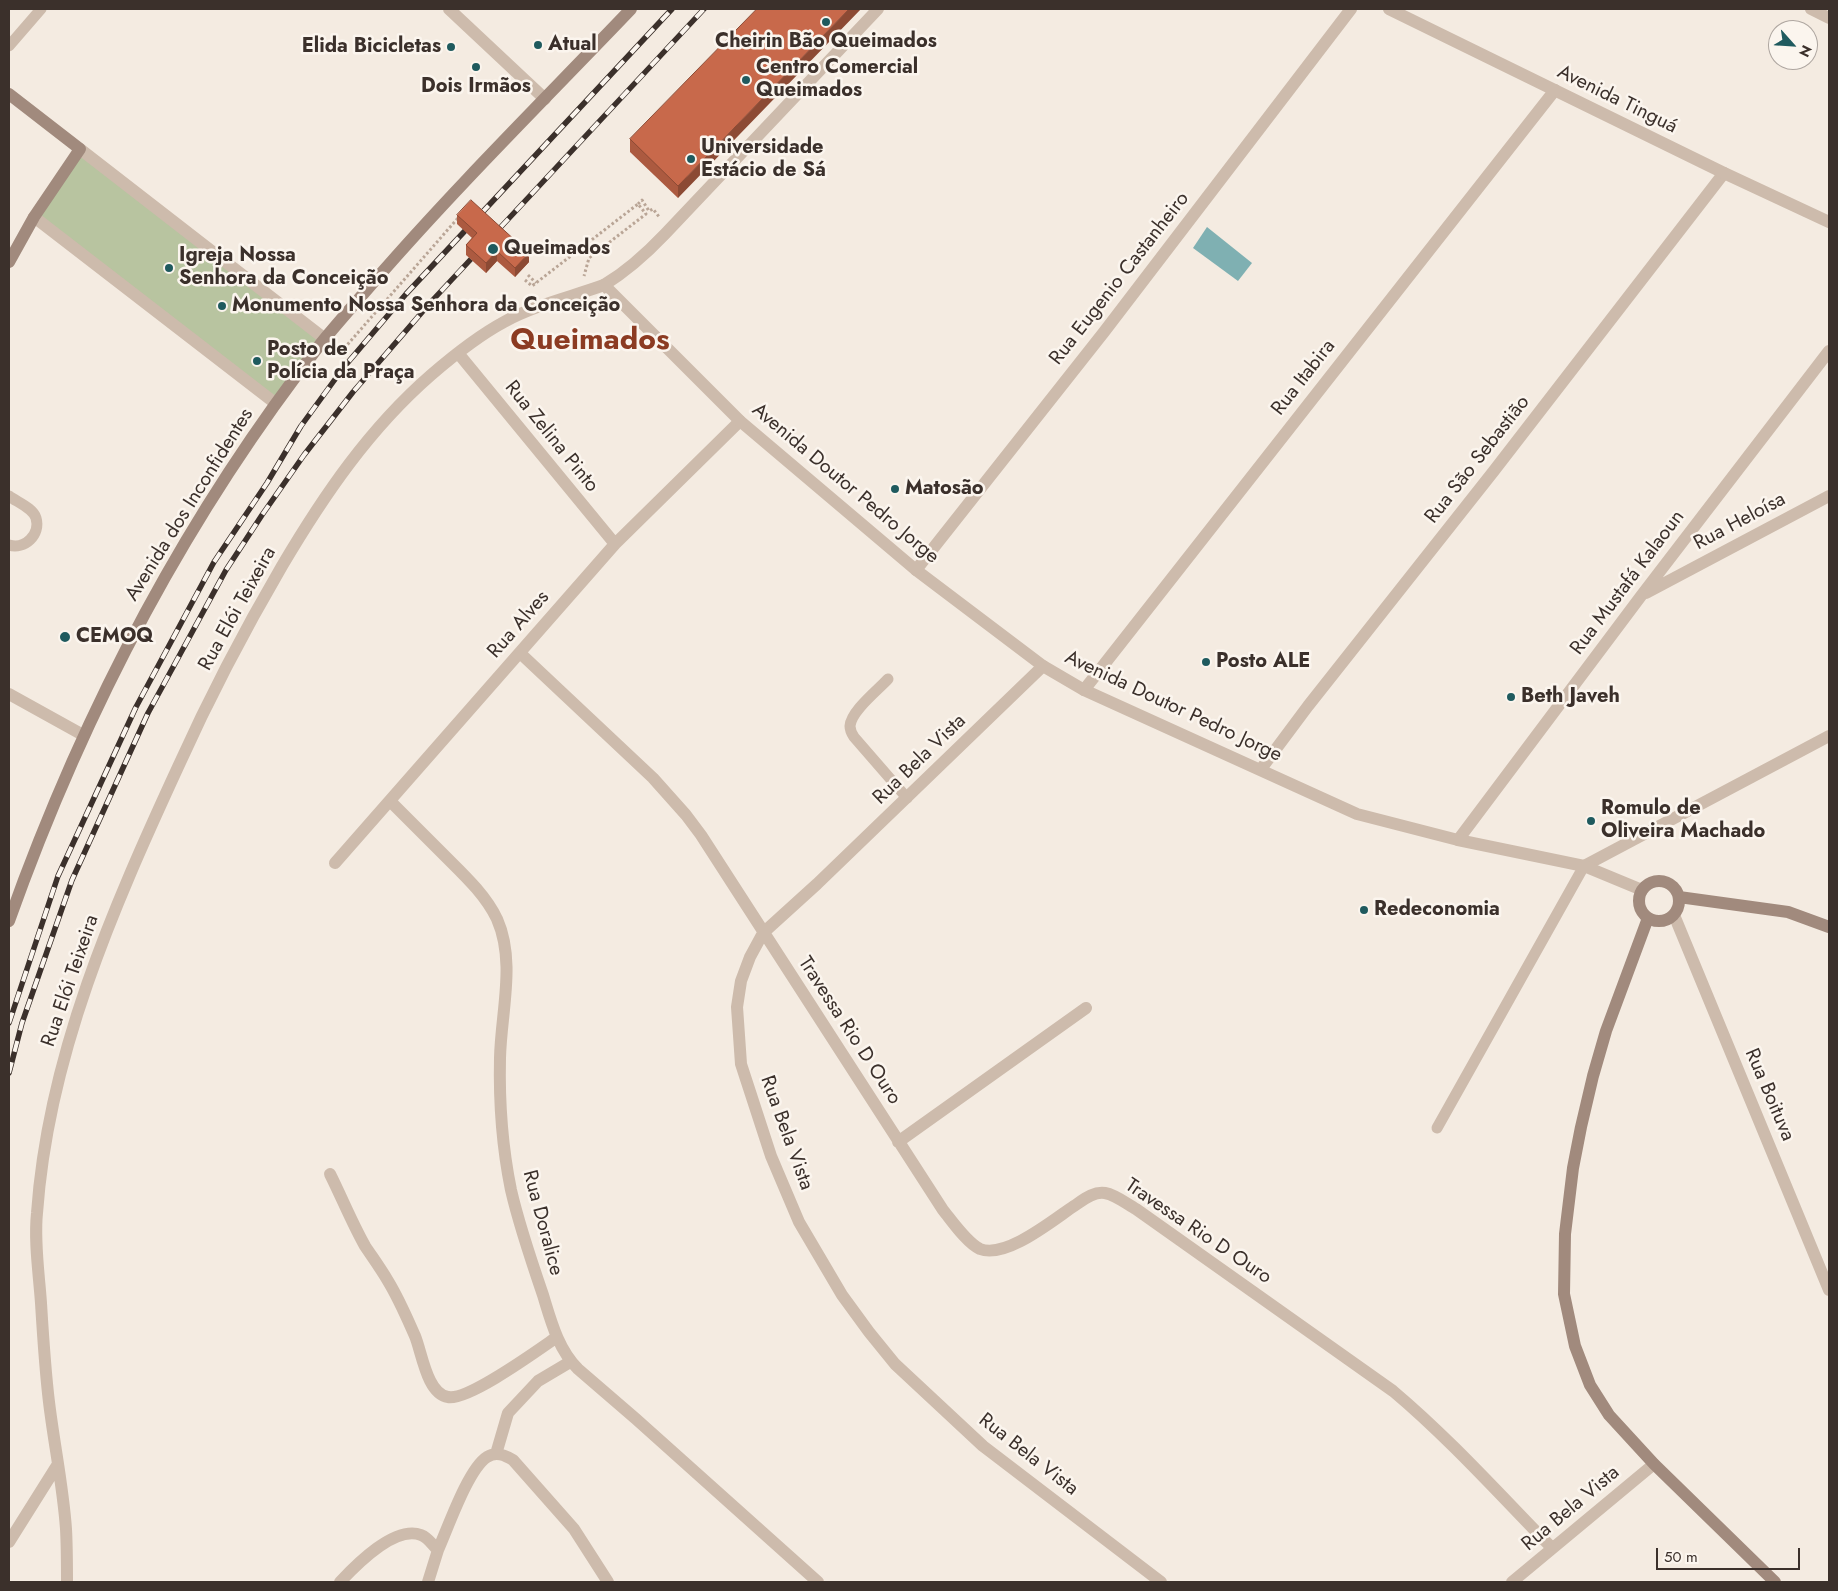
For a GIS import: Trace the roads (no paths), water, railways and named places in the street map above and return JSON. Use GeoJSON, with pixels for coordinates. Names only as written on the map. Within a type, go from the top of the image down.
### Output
{"type":"FeatureCollection","features":[{"type":"Feature","properties":{"kind":"main road","name":"Avenida dos Inconfidentes"},"geometry":{"type":"LineString","coordinates":[[9,921],[21,886],[83,735],[148,606],[188,537],[275,403],[325,339],[425,223],[631,9]]}},
{"type":"Feature","properties":{"kind":"main road"},"geometry":{"type":"LineString","coordinates":[[9,94],[80,149],[34,217],[9,262]]}},
{"type":"Feature","properties":{"kind":"main road"},"geometry":{"type":"LineString","coordinates":[[1663,881],[1671,884],[1676,889],[1679,897],[1679,905],[1674,915],[1661,921],[1654,921],[1642,912],[1640,897],[1642,890],[1648,884],[1663,881]]}},
{"type":"Feature","properties":{"kind":"main road"},"geometry":{"type":"LineString","coordinates":[[1679,897],[1788,912],[1829,927]]}},
{"type":"Feature","properties":{"kind":"main road"},"geometry":{"type":"LineString","coordinates":[[1648,918],[1606,1031],[1581,1127],[1573,1168],[1565,1234],[1564,1294],[1575,1346],[1590,1385],[1610,1415],[1654,1464],[1774,1582]]}},
{"type":"Feature","properties":{"kind":"street"},"geometry":{"type":"LineString","coordinates":[[449,9],[545,100]]}},
{"type":"Feature","properties":{"kind":"street","name":"Rua Elói Teixeira"},"geometry":{"type":"LineString","coordinates":[[67,1582],[66,1530],[49,1402],[38,1270],[36,1216],[42,1163],[63,1060],[100,950],[146,837],[203,711],[257,609],[297,540],[347,465],[376,429],[431,375],[458,353],[503,322],[522,313],[604,285],[622,275],[634,265],[878,9]]}},
{"type":"Feature","properties":{"kind":"street","name":"Rua Eugenio Castanheiro"},"geometry":{"type":"LineString","coordinates":[[916,570],[1110,324],[1351,9]]}},
{"type":"Feature","properties":{"kind":"street","name":"Avenida Tinguá"},"geometry":{"type":"LineString","coordinates":[[1389,9],[1724,173],[1829,222]]}},
{"type":"Feature","properties":{"kind":"street"},"geometry":{"type":"LineString","coordinates":[[1811,9],[1829,18]]}},
{"type":"Feature","properties":{"kind":"street","name":"Rua Itabira"},"geometry":{"type":"LineString","coordinates":[[1084,690],[1555,90]]}},
{"type":"Feature","properties":{"kind":"street"},"geometry":{"type":"LineString","coordinates":[[80,149],[325,339]]}},
{"type":"Feature","properties":{"kind":"street","name":"Rua São Sebastião"},"geometry":{"type":"LineString","coordinates":[[1261,769],[1308,706],[1493,472],[1724,173]]}},
{"type":"Feature","properties":{"kind":"street"},"geometry":{"type":"LineString","coordinates":[[34,217],[275,403]]}},
{"type":"Feature","properties":{"kind":"street","name":"Avenida Doutor Pedro Jorge"},"geometry":{"type":"LineString","coordinates":[[604,285],[740,421],[916,570],[1043,666],[1084,690],[1357,814],[1458,840],[1584,866],[1642,890]]}},
{"type":"Feature","properties":{"kind":"street","name":"Rua Mustafá Kalaoun"},"geometry":{"type":"LineString","coordinates":[[1458,840],[1829,351]]}},
{"type":"Feature","properties":{"kind":"street","name":"Rua Zelina Pinto"},"geometry":{"type":"LineString","coordinates":[[458,353],[615,544]]}},
{"type":"Feature","properties":{"kind":"street","name":"Rua Alves"},"geometry":{"type":"LineString","coordinates":[[335,862],[615,544],[740,421]]}},
{"type":"Feature","properties":{"kind":"street","name":"Rua Heloísa"},"geometry":{"type":"LineString","coordinates":[[1642,596],[1829,496]]}},
{"type":"Feature","properties":{"kind":"street","name":"Travessa Rio D Ouro"},"geometry":{"type":"LineString","coordinates":[[520,653],[671,796],[701,835],[898,1142],[943,1210],[969,1241],[980,1249],[1001,1249],[1018,1242],[1087,1198],[1097,1193],[1106,1193],[1136,1209],[1393,1391],[1415,1409],[1469,1462],[1552,1548]]}},
{"type":"Feature","properties":{"kind":"street","name":"Rua Bela Vista"},"geometry":{"type":"LineString","coordinates":[[1043,666],[907,798],[763,933],[750,957],[741,981],[737,1007],[741,1064],[771,1156],[799,1222],[842,1295],[869,1332],[896,1364],[983,1446],[1161,1582]]}},
{"type":"Feature","properties":{"kind":"street"},"geometry":{"type":"LineString","coordinates":[[9,694],[83,735]]}},
{"type":"Feature","properties":{"kind":"street"},"geometry":{"type":"LineString","coordinates":[[1584,866],[1829,736]]}},
{"type":"Feature","properties":{"kind":"street","name":"Rua Doralice"},"geometry":{"type":"LineString","coordinates":[[390,801],[461,872],[487,901],[497,919],[504,939],[507,958],[500,1057],[503,1139],[512,1190],[533,1267],[557,1337],[570,1362],[818,1582]]}},
{"type":"Feature","properties":{"kind":"street","name":"Rua Boituva"},"geometry":{"type":"LineString","coordinates":[[1674,915],[1829,1290]]}},
{"type":"Feature","properties":{"kind":"street"},"geometry":{"type":"LineString","coordinates":[[898,1142],[1086,1008]]}},
{"type":"Feature","properties":{"kind":"street"},"geometry":{"type":"LineString","coordinates":[[330,1174],[365,1246],[389,1282],[405,1313],[419,1347],[431,1386],[438,1392],[447,1397],[456,1397],[485,1384],[521,1363],[557,1337]]}},
{"type":"Feature","properties":{"kind":"street"},"geometry":{"type":"LineString","coordinates":[[496,1454],[508,1413],[538,1381],[570,1362]]}},
{"type":"Feature","properties":{"kind":"street"},"geometry":{"type":"LineString","coordinates":[[428,1582],[438,1550],[475,1469],[488,1456],[496,1454],[505,1455],[513,1460],[559,1510],[574,1529],[608,1582]]}},
{"type":"Feature","properties":{"kind":"street"},"geometry":{"type":"LineString","coordinates":[[9,1542],[58,1464]]}},
{"type":"Feature","properties":{"kind":"street","name":"Rua Bela Vista"},"geometry":{"type":"LineString","coordinates":[[1512,1582],[1654,1464]]}},
{"type":"Feature","properties":{"kind":"street"},"geometry":{"type":"LineString","coordinates":[[340,1582],[370,1554],[401,1535],[420,1534],[427,1538],[438,1550]]}},
{"type":"Feature","properties":{"kind":"lane"},"geometry":{"type":"LineString","coordinates":[[9,46],[41,9]]}},
{"type":"Feature","properties":{"kind":"lane"},"geometry":{"type":"LineString","coordinates":[[9,496],[32,511],[36,519],[36,528],[32,537],[25,544],[18,547],[9,545]]}},
{"type":"Feature","properties":{"kind":"lane"},"geometry":{"type":"LineString","coordinates":[[888,680],[854,714],[850,726],[854,737],[907,798]]}},
{"type":"Feature","properties":{"kind":"lane"},"geometry":{"type":"LineString","coordinates":[[1437,1128],[1584,866]]}},
{"type":"Feature","properties":{"kind":"water"},"geometry":{"type":"Polygon","coordinates":[[[1207,227],[1252,263],[1238,281],[1193,248],[1207,227]]]}},
{"type":"Feature","properties":{"kind":"railway"},"geometry":{"type":"LineString","coordinates":[[9,1023],[58,876],[136,707],[214,562],[267,483],[301,426],[344,367],[406,294],[672,9]]}},
{"type":"Feature","properties":{"kind":"railway"},"geometry":{"type":"LineString","coordinates":[[9,1073],[22,1023],[72,880],[148,713],[226,570],[304,455],[353,392],[430,303],[704,9]]}},
{"type":"Feature","properties":{"kind":"place","name":"Cheirin Bão Queimados"},"geometry":{"type":"Point","coordinates":[826,22]}},
{"type":"Feature","properties":{"kind":"place","name":"Atual"},"geometry":{"type":"Point","coordinates":[538,45]}},
{"type":"Feature","properties":{"kind":"place","name":"Elida Bicicletas"},"geometry":{"type":"Point","coordinates":[451,47]}},
{"type":"Feature","properties":{"kind":"place","name":"Dois Irmãos"},"geometry":{"type":"Point","coordinates":[476,67]}},
{"type":"Feature","properties":{"kind":"place","name":"Centro Comercial Queimados"},"geometry":{"type":"Point","coordinates":[746,80]}},
{"type":"Feature","properties":{"kind":"place","name":"Universidade Estácio de Sá"},"geometry":{"type":"Point","coordinates":[691,159]}},
{"type":"Feature","properties":{"kind":"place","name":"Queimados"},"geometry":{"type":"Point","coordinates":[493,249]}},
{"type":"Feature","properties":{"kind":"place","name":"Igreja Nossa Senhora da Conceição"},"geometry":{"type":"Point","coordinates":[169,268]}},
{"type":"Feature","properties":{"kind":"place","name":"Monumento Nossa Senhora da Conceição"},"geometry":{"type":"Point","coordinates":[222,306]}},
{"type":"Feature","properties":{"kind":"place","name":"Posto de Polícia da Praça"},"geometry":{"type":"Point","coordinates":[257,361]}},
{"type":"Feature","properties":{"kind":"place","name":"Matosão"},"geometry":{"type":"Point","coordinates":[895,489]}},
{"type":"Feature","properties":{"kind":"place","name":"CEMOQ"},"geometry":{"type":"Point","coordinates":[65,637]}},
{"type":"Feature","properties":{"kind":"place","name":"Posto ALE"},"geometry":{"type":"Point","coordinates":[1206,662]}},
{"type":"Feature","properties":{"kind":"place","name":"Beth Javeh"},"geometry":{"type":"Point","coordinates":[1511,697]}},
{"type":"Feature","properties":{"kind":"place","name":"Romulo de Oliveira Machado"},"geometry":{"type":"Point","coordinates":[1591,821]}},
{"type":"Feature","properties":{"kind":"place","name":"Redeconomia"},"geometry":{"type":"Point","coordinates":[1364,910]}},
{"type":"Feature","properties":{"kind":"district","name":"Queimados"},"geometry":{"type":"Point","coordinates":[590,342]}}]}
